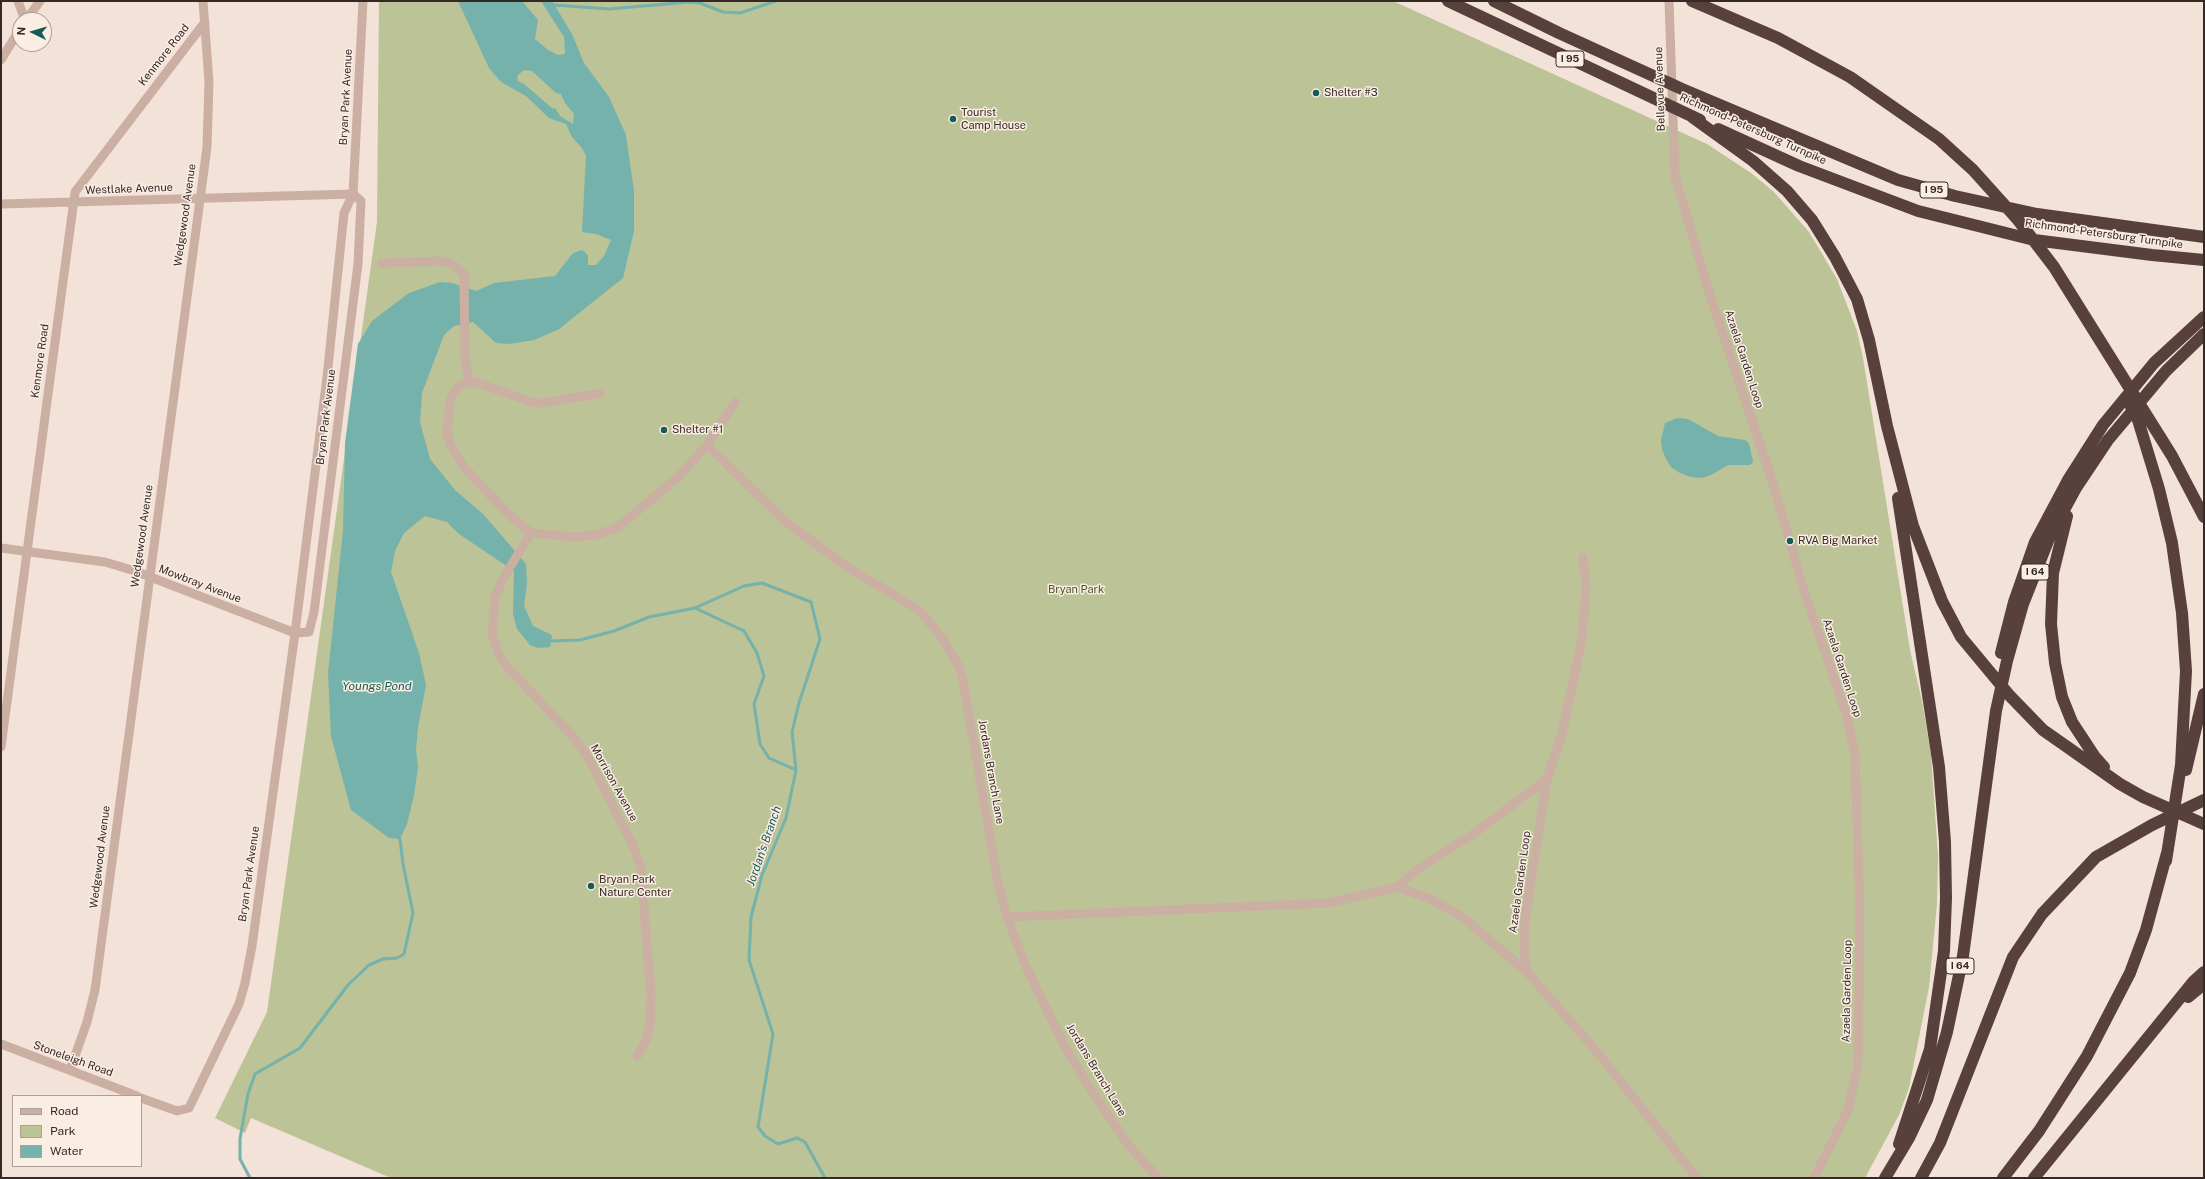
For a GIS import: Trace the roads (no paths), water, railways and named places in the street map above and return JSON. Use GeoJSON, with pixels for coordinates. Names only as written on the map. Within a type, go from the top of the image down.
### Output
{"type":"FeatureCollection","features":[{"type":"Feature","properties":{"kind":"highway","name":"Richmond-Petersburg Turnpike"},"geometry":{"type":"LineString","coordinates":[[1448,1],[1799,166],[1918,211],[2034,240],[2204,260]]}},
{"type":"Feature","properties":{"kind":"highway","name":"Richmond-Petersburg Turnpike"},"geometry":{"type":"LineString","coordinates":[[1494,1],[1558,33],[1680,88],[1898,180],[1955,196],[2037,214],[2204,237]]}},
{"type":"Feature","properties":{"kind":"highway"},"geometry":{"type":"LineString","coordinates":[[1692,1],[1705,5],[1778,38],[1850,77],[1939,139],[1972,170],[2018,220],[2054,267],[2172,456],[2204,517]]}},
{"type":"Feature","properties":{"kind":"highway"},"geometry":{"type":"LineString","coordinates":[[1692,117],[1753,161],[1787,191],[1812,220],[1836,257],[1859,306],[1869,340],[1912,526],[1942,601],[1961,636],[2010,696],[2043,730],[2120,784],[2143,797],[2204,824]]}},
{"type":"Feature","properties":{"kind":"highway"},"geometry":{"type":"LineString","coordinates":[[2086,317],[2138,420],[2159,489],[2172,543],[2182,613],[2186,671],[2181,765],[2166,861]]}},
{"type":"Feature","properties":{"kind":"highway"},"geometry":{"type":"LineString","coordinates":[[2004,657],[2014,602],[2035,542],[2068,480],[2103,425],[2154,363],[2204,317]]}},
{"type":"Feature","properties":{"kind":"highway","name":"I 64"},"geometry":{"type":"LineString","coordinates":[[1886,1176],[1909,1138],[1927,1100],[1947,1032],[1962,956],[1995,710],[2004,657],[2023,604],[2050,536],[2076,488],[2108,440],[2166,370],[2204,334]]}},
{"type":"Feature","properties":{"kind":"highway"},"geometry":{"type":"LineString","coordinates":[[1886,1176],[1930,1049],[1944,951],[1946,898],[1945,842],[1939,767],[1888,426]]}},
{"type":"Feature","properties":{"kind":"highway"},"geometry":{"type":"LineString","coordinates":[[2076,488],[2063,527],[2053,574],[2051,624],[2055,663],[2062,697],[2072,722],[2095,757],[2120,784]]}},
{"type":"Feature","properties":{"kind":"highway"},"geometry":{"type":"LineString","coordinates":[[2003,1178],[2039,1131],[2087,1056],[2130,973],[2146,930],[2166,861],[2204,694]]}},
{"type":"Feature","properties":{"kind":"highway"},"geometry":{"type":"LineString","coordinates":[[1922,1178],[1940,1142],[2013,957],[2042,914],[2096,857],[2152,825],[2204,800]]}},
{"type":"Feature","properties":{"kind":"highway"},"geometry":{"type":"LineString","coordinates":[[2034,1178],[2164,1018],[2204,972]]}},
{"type":"Feature","properties":{"kind":"highway"},"geometry":{"type":"LineString","coordinates":[[2164,1018],[2204,984]]}},
{"type":"Feature","properties":{"kind":"street"},"geometry":{"type":"LineString","coordinates":[[18,1],[23,12]]}},
{"type":"Feature","properties":{"kind":"street"},"geometry":{"type":"LineString","coordinates":[[32,12],[40,1]]}},
{"type":"Feature","properties":{"kind":"street","name":"Wedgewood Avenue"},"geometry":{"type":"LineString","coordinates":[[70,1070],[87,1022],[95,990],[148,577],[200,199],[209,115],[203,1]]}},
{"type":"Feature","properties":{"kind":"street","name":"Bryan Park Avenue"},"geometry":{"type":"LineString","coordinates":[[142,1098],[177,1111],[189,1108],[239,1004],[245,983],[252,946],[295,633],[327,376],[344,213],[353,194],[363,1]]}},
{"type":"Feature","properties":{"kind":"street","name":"Bellevue Avenue"},"geometry":{"type":"LineString","coordinates":[[1669,1],[1675,176]]}},
{"type":"Feature","properties":{"kind":"street","name":"Kenmore Road"},"geometry":{"type":"LineString","coordinates":[[1,747],[72,202],[80,182],[205,22]]}},
{"type":"Feature","properties":{"kind":"street"},"geometry":{"type":"LineString","coordinates":[[1,60],[12,42]]}},
{"type":"Feature","properties":{"kind":"street","name":"Azaela Garden Loop"},"geometry":{"type":"LineString","coordinates":[[1675,176],[1710,295],[1771,477],[1807,600],[1846,713],[1855,755],[1860,917],[1858,1065],[1848,1110],[1814,1178]]}},
{"type":"Feature","properties":{"kind":"street","name":"Bryan Park Avenue"},"geometry":{"type":"LineString","coordinates":[[295,633],[309,632],[314,612],[358,264],[361,201],[353,194]]}},
{"type":"Feature","properties":{"kind":"street","name":"Westlake Avenue"},"geometry":{"type":"LineString","coordinates":[[1,204],[353,194]]}},
{"type":"Feature","properties":{"kind":"street"},"geometry":{"type":"LineString","coordinates":[[382,263],[440,261],[452,264],[464,274],[465,358],[469,382]]}},
{"type":"Feature","properties":{"kind":"street"},"geometry":{"type":"LineString","coordinates":[[601,393],[543,403],[532,402],[475,382],[461,384],[453,393],[450,402],[447,433],[451,446],[470,473],[508,513],[531,533],[573,537],[595,536],[617,528],[678,477],[707,445],[735,402]]}},
{"type":"Feature","properties":{"kind":"street","name":"Jordans Branch Lane"},"geometry":{"type":"LineString","coordinates":[[707,445],[787,523],[846,566],[920,610],[943,638],[958,665],[963,680],[997,879],[1007,917],[1025,964],[1064,1045],[1127,1143],[1158,1178]]}},
{"type":"Feature","properties":{"kind":"street","name":"Morrison Avenue"},"geometry":{"type":"LineString","coordinates":[[531,533],[507,571],[495,598],[492,614],[492,633],[499,655],[508,667],[570,734],[586,754],[628,834],[641,868],[651,996],[650,1024],[646,1042],[637,1056]]}},
{"type":"Feature","properties":{"kind":"street","name":"Mowbray Avenue"},"geometry":{"type":"LineString","coordinates":[[1,548],[105,562],[295,633]]}},
{"type":"Feature","properties":{"kind":"street","name":"Azaela Garden Loop"},"geometry":{"type":"LineString","coordinates":[[1527,972],[1524,955],[1525,920],[1547,779],[1562,734],[1582,639],[1586,585],[1583,558]]}},
{"type":"Feature","properties":{"kind":"street"},"geometry":{"type":"LineString","coordinates":[[1007,917],[1328,903],[1398,887],[1419,868],[1472,835],[1547,779]]}},
{"type":"Feature","properties":{"kind":"street"},"geometry":{"type":"LineString","coordinates":[[1398,887],[1428,898],[1460,916],[1478,929],[1527,972],[1598,1053],[1697,1178]]}},
{"type":"Feature","properties":{"kind":"street","name":"Stoneleigh Road"},"geometry":{"type":"LineString","coordinates":[[1,1044],[134,1095]]}},
{"type":"Feature","properties":{"kind":"water","name":"Youngs Pond"},"geometry":{"type":"Polygon","coordinates":[[[458,1],[522,1],[538,20],[535,39],[548,50],[558,55],[565,54],[564,37],[541,1],[552,1],[572,34],[584,63],[609,97],[626,135],[634,191],[634,231],[623,278],[559,329],[534,340],[509,344],[496,343],[473,322],[454,326],[444,335],[422,393],[420,422],[430,459],[455,490],[484,515],[526,564],[527,583],[524,606],[533,626],[552,635],[550,647],[538,648],[530,645],[517,629],[513,614],[514,571],[459,534],[447,522],[425,516],[404,533],[395,551],[391,572],[419,653],[426,685],[418,727],[416,750],[418,767],[414,795],[407,824],[400,839],[389,838],[351,810],[331,736],[328,673],[343,531],[345,443],[358,344],[372,321],[409,293],[440,282],[452,283],[476,291],[494,283],[555,276],[573,253],[582,250],[588,255],[588,265],[596,265],[604,256],[611,240],[596,234],[582,232],[586,156],[582,148],[572,137],[566,124],[549,118],[526,96],[501,82],[489,68],[458,1]],[[524,70],[517,76],[518,81],[524,84],[553,109],[555,108],[560,116],[573,124],[574,114],[565,103],[561,94],[556,93],[532,71],[524,70]]]}},
{"type":"Feature","properties":{"kind":"water"},"geometry":{"type":"Polygon","coordinates":[[[1677,418],[1688,419],[1718,436],[1745,440],[1749,443],[1753,462],[1750,465],[1728,465],[1711,475],[1702,478],[1691,477],[1680,473],[1671,467],[1666,459],[1662,449],[1661,440],[1665,423],[1677,418]]]}},
{"type":"Feature","properties":{"kind":"waterway"},"geometry":{"type":"LineString","coordinates":[[554,5],[609,9],[689,2],[700,3],[723,12],[740,13],[776,1]]}},
{"type":"Feature","properties":{"kind":"waterway","name":"Jordan's Branch"},"geometry":{"type":"LineString","coordinates":[[551,641],[580,640],[614,631],[649,617],[695,608],[744,586],[762,583],[811,602],[820,639],[799,703],[792,732],[796,770],[786,818],[762,875],[751,917],[749,960],[773,1034],[758,1127],[765,1136],[778,1144],[797,1138],[805,1142],[825,1178]]}},
{"type":"Feature","properties":{"kind":"waterway"},"geometry":{"type":"LineString","coordinates":[[695,608],[744,631],[757,653],[764,676],[754,704],[760,744],[769,758],[796,770]]}},
{"type":"Feature","properties":{"kind":"waterway"},"geometry":{"type":"LineString","coordinates":[[250,1178],[240,1159],[240,1139],[248,1094],[255,1074],[300,1048],[348,985],[369,965],[383,959],[397,958],[404,954],[413,913],[403,864],[400,839]]}},
{"type":"Feature","properties":{"kind":"place","name":"Shelter #3"},"geometry":{"type":"Point","coordinates":[1316,93]}},
{"type":"Feature","properties":{"kind":"place","name":"Tourist Camp House"},"geometry":{"type":"Point","coordinates":[953,119]}},
{"type":"Feature","properties":{"kind":"place","name":"Shelter #1"},"geometry":{"type":"Point","coordinates":[664,430]}},
{"type":"Feature","properties":{"kind":"place","name":"RVA Big Market"},"geometry":{"type":"Point","coordinates":[1790,541]}},
{"type":"Feature","properties":{"kind":"place","name":"Bryan Park Nature Center"},"geometry":{"type":"Point","coordinates":[591,886]}},
{"type":"Feature","properties":{"kind":"park label","name":"Bryan Park"},"geometry":{"type":"Point","coordinates":[1076,590]}}]}
